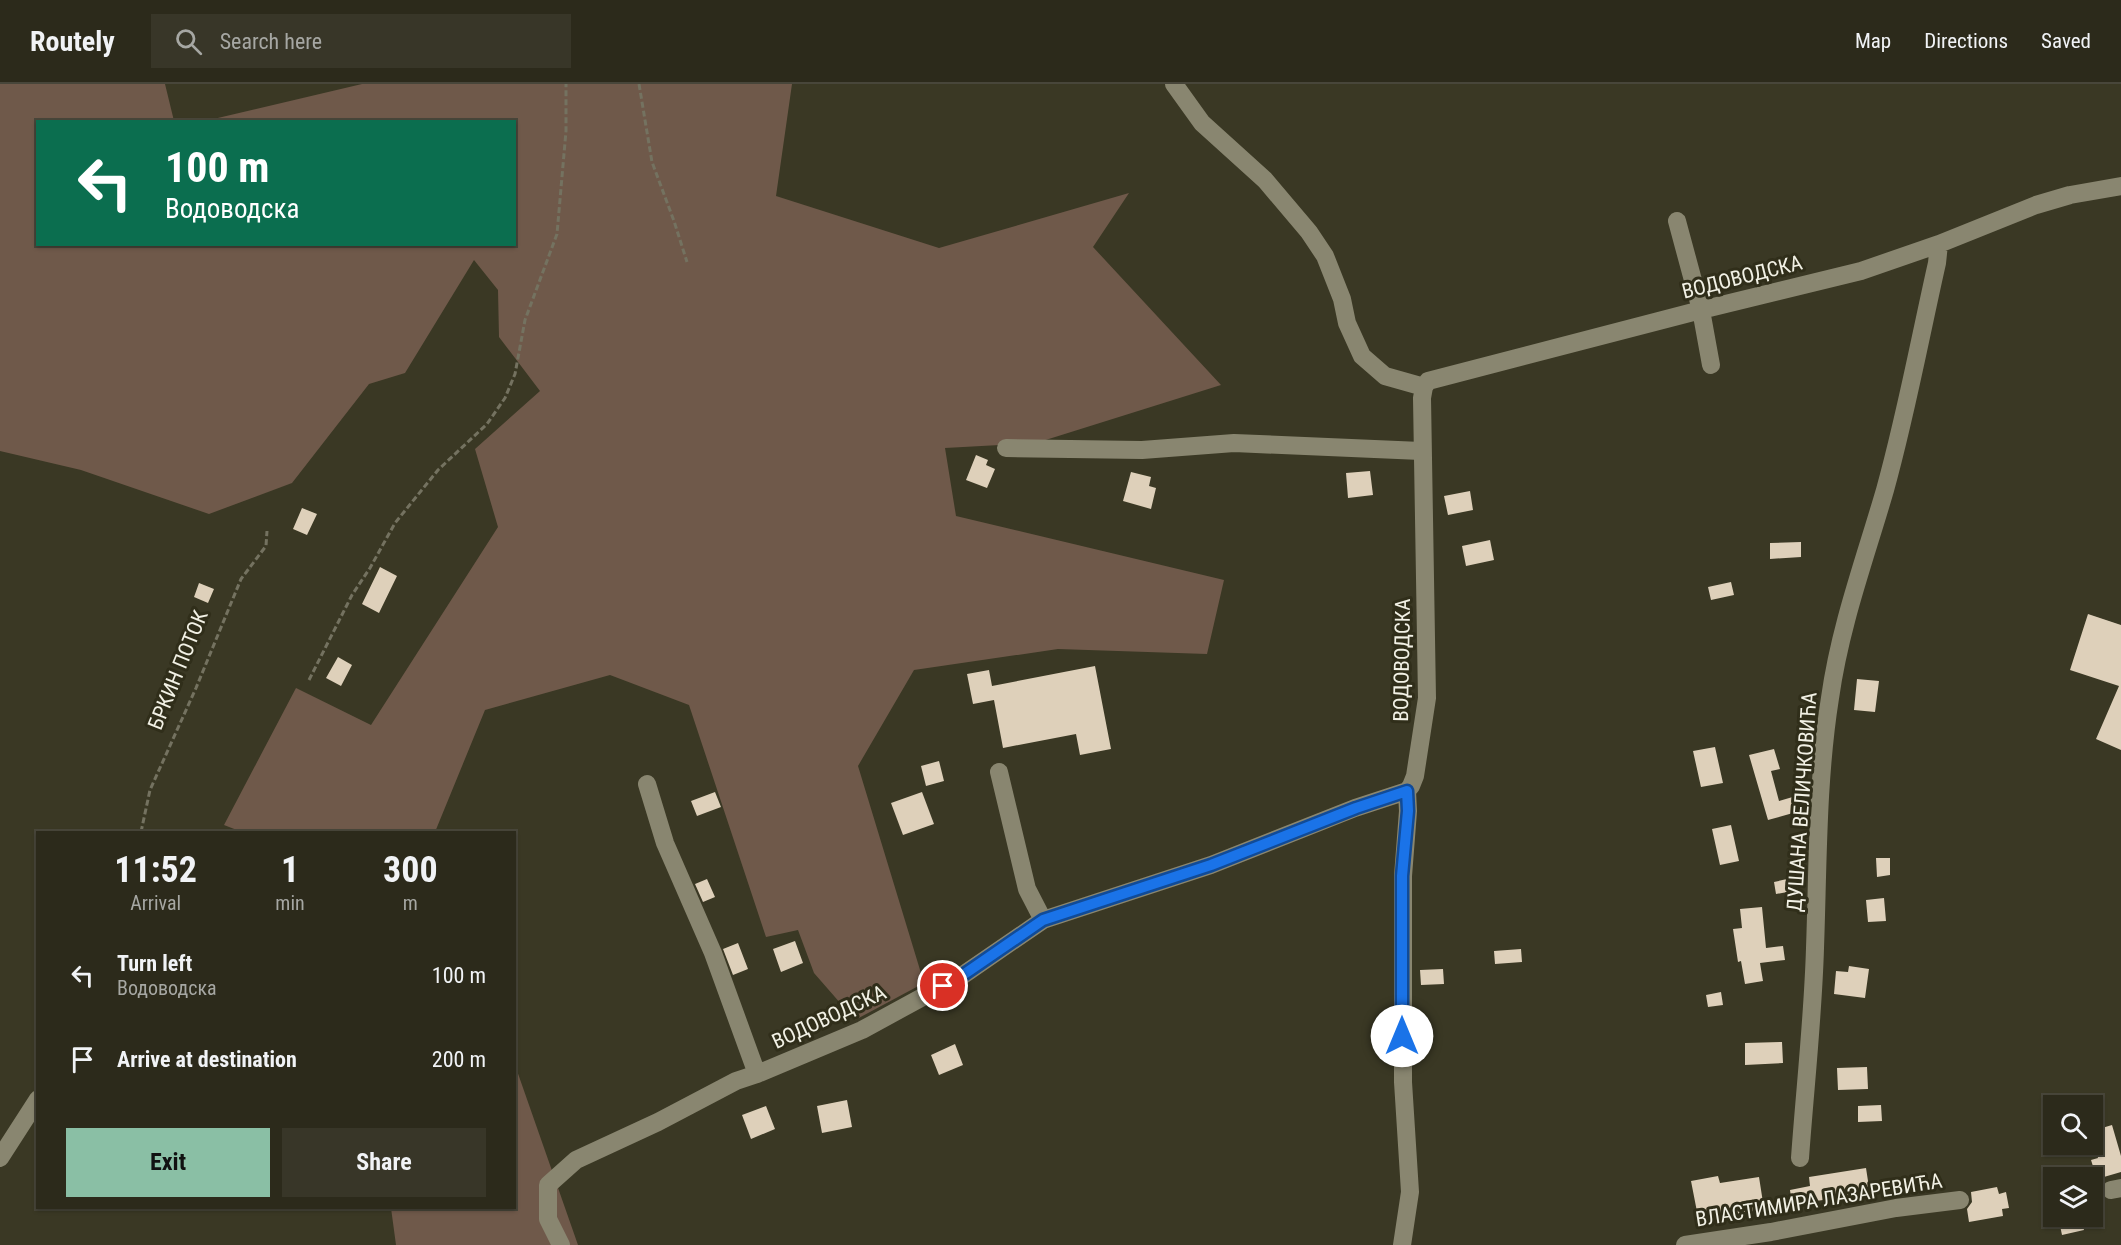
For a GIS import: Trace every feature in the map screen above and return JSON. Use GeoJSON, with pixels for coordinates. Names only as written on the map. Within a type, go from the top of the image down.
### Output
{"type":"FeatureCollection","features":[{"type":"Feature","properties":{"kind":"street"},"geometry":{"type":"LineString","coordinates":[[1174,84],[1202,123],[1265,180],[1309,232],[1325,256],[1342,299],[1347,323],[1362,356],[1385,376],[1424,387]]}},
{"type":"Feature","properties":{"kind":"street","name":"ВОДОВОДСКА"},"geometry":{"type":"LineString","coordinates":[[561,1245],[548,1219],[548,1185],[576,1160],[658,1122],[736,1081],[873,1024],[963,975],[1043,920],[1211,865],[1356,808],[1407,791],[1415,777],[1427,698],[1421,451],[1422,398],[1428,381],[1861,271],[1939,244],[2053,199],[2121,186]]}},
{"type":"Feature","properties":{"kind":"street"},"geometry":{"type":"LineString","coordinates":[[1677,221],[1701,310],[1712,365]]}},
{"type":"Feature","properties":{"kind":"street","name":"ДУШАНА ВЕЛИЧКОВИЋА"},"geometry":{"type":"LineString","coordinates":[[1800,1158],[1811,1020],[1820,798],[1830,696],[1836,662],[1864,554],[1885,490],[1901,424],[1937,263],[1939,244]]}},
{"type":"Feature","properties":{"kind":"street"},"geometry":{"type":"LineString","coordinates":[[1006,448],[1142,450],[1234,443],[1421,451]]}},
{"type":"Feature","properties":{"kind":"street"},"geometry":{"type":"LineString","coordinates":[[999,772],[1027,889],[1043,920]]}},
{"type":"Feature","properties":{"kind":"street"},"geometry":{"type":"LineString","coordinates":[[647,784],[664,843],[713,953],[757,1074]]}},
{"type":"Feature","properties":{"kind":"street"},"geometry":{"type":"LineString","coordinates":[[1402,1245],[1410,1192],[1403,1082],[1402,876],[1408,821],[1407,791]]}},
{"type":"Feature","properties":{"kind":"street"},"geometry":{"type":"LineString","coordinates":[[0,1158],[36,1102]]}},
{"type":"Feature","properties":{"kind":"street","name":"ВЛАСТИМИРА ЛАЗАРЕВИЋА"},"geometry":{"type":"LineString","coordinates":[[1685,1245],[1771,1232],[1896,1208],[1960,1200]]}},
{"type":"Feature","properties":{"kind":"path"},"geometry":{"type":"LineString","coordinates":[[309,680],[352,595],[395,523],[438,470],[487,424],[505,398],[514,374],[525,321],[557,234],[565,143],[567,84]]}},
{"type":"Feature","properties":{"kind":"path"},"geometry":{"type":"LineString","coordinates":[[639,84],[652,162],[687,262]]}},
{"type":"Feature","properties":{"kind":"path","name":"БРКИН ПОТОК"},"geometry":{"type":"LineString","coordinates":[[141,831],[150,790],[196,688],[241,579],[266,546],[267,531]]}},
{"type":"Feature","properties":{"kind":"shaded area"},"geometry":{"type":"Polygon","coordinates":[[[0,84],[165,84],[174,120],[36,120],[36,246],[516,246],[516,120],[209,120],[362,84],[792,84],[776,196],[939,248],[1129,193],[1093,247],[1221,385],[1036,443],[945,448],[956,516],[1224,580],[1207,654],[1058,649],[914,670],[858,766],[924,983],[855,1020],[814,973],[798,930],[766,937],[689,705],[610,675],[485,710],[435,831],[239,831],[224,825],[296,688],[371,725],[498,527],[475,449],[540,391],[499,337],[498,290],[474,260],[405,373],[369,384],[292,483],[209,514],[81,470],[0,451],[0,84]]]}},
{"type":"Feature","properties":{"kind":"shaded area"},"geometry":{"type":"Polygon","coordinates":[[[516,1068],[578,1245],[396,1245],[391,1209],[516,1209],[516,1068]]]}},
{"type":"Feature","properties":{"kind":"building"},"geometry":{"type":"Polygon","coordinates":[[[976,455],[988,460],[986,465],[995,469],[987,488],[966,480],[976,455]]]}},
{"type":"Feature","properties":{"kind":"building"},"geometry":{"type":"Polygon","coordinates":[[[1370,471],[1373,495],[1348,498],[1346,473],[1370,471]]]}},
{"type":"Feature","properties":{"kind":"building"},"geometry":{"type":"Polygon","coordinates":[[[1131,472],[1151,477],[1149,486],[1156,488],[1151,509],[1123,501],[1131,472]]]}},
{"type":"Feature","properties":{"kind":"building"},"geometry":{"type":"Polygon","coordinates":[[[1470,491],[1473,510],[1448,515],[1444,496],[1470,491]]]}},
{"type":"Feature","properties":{"kind":"building"},"geometry":{"type":"Polygon","coordinates":[[[302,508],[317,514],[307,535],[293,529],[302,508]]]}},
{"type":"Feature","properties":{"kind":"building"},"geometry":{"type":"Polygon","coordinates":[[[1490,540],[1494,560],[1466,566],[1462,546],[1490,540]]]}},
{"type":"Feature","properties":{"kind":"building"},"geometry":{"type":"Polygon","coordinates":[[[1801,542],[1801,557],[1770,559],[1770,543],[1801,542]]]}},
{"type":"Feature","properties":{"kind":"building"},"geometry":{"type":"Polygon","coordinates":[[[380,567],[397,576],[379,613],[362,604],[380,567]]]}},
{"type":"Feature","properties":{"kind":"building"},"geometry":{"type":"Polygon","coordinates":[[[1731,582],[1734,595],[1711,600],[1708,587],[1731,582]]]}},
{"type":"Feature","properties":{"kind":"building"},"geometry":{"type":"Polygon","coordinates":[[[199,583],[214,589],[208,603],[194,597],[199,583]]]}},
{"type":"Feature","properties":{"kind":"building"},"geometry":{"type":"Polygon","coordinates":[[[2088,614],[2121,625],[2121,750],[2096,739],[2119,686],[2070,670],[2088,614]]]}},
{"type":"Feature","properties":{"kind":"building"},"geometry":{"type":"Polygon","coordinates":[[[338,657],[352,665],[341,686],[326,678],[338,657]]]}},
{"type":"Feature","properties":{"kind":"building"},"geometry":{"type":"Polygon","coordinates":[[[1095,666],[1111,749],[1080,755],[1076,734],[1003,748],[994,700],[973,704],[967,674],[989,670],[992,686],[1095,666]]]}},
{"type":"Feature","properties":{"kind":"building"},"geometry":{"type":"Polygon","coordinates":[[[1857,679],[1879,681],[1875,712],[1854,710],[1857,679]]]}},
{"type":"Feature","properties":{"kind":"building"},"geometry":{"type":"Polygon","coordinates":[[[1715,747],[1723,783],[1701,787],[1693,751],[1715,747]]]}},
{"type":"Feature","properties":{"kind":"building"},"geometry":{"type":"Polygon","coordinates":[[[1774,749],[1780,769],[1771,771],[1779,801],[1796,796],[1800,811],[1768,820],[1749,755],[1774,749]]]}},
{"type":"Feature","properties":{"kind":"building"},"geometry":{"type":"Polygon","coordinates":[[[939,761],[944,781],[926,786],[921,766],[939,761]]]}},
{"type":"Feature","properties":{"kind":"building"},"geometry":{"type":"Polygon","coordinates":[[[715,792],[721,807],[697,816],[691,801],[715,792]]]}},
{"type":"Feature","properties":{"kind":"building"},"geometry":{"type":"Polygon","coordinates":[[[922,792],[934,824],[903,835],[891,803],[922,792]]]}},
{"type":"Feature","properties":{"kind":"building"},"geometry":{"type":"Polygon","coordinates":[[[1731,825],[1739,861],[1720,865],[1712,829],[1731,825]]]}},
{"type":"Feature","properties":{"kind":"building"},"geometry":{"type":"Polygon","coordinates":[[[1876,858],[1890,858],[1890,875],[1877,877],[1876,858]]]}},
{"type":"Feature","properties":{"kind":"building"},"geometry":{"type":"Polygon","coordinates":[[[1796,877],[1798,890],[1776,894],[1774,882],[1796,877]]]}},
{"type":"Feature","properties":{"kind":"building"},"geometry":{"type":"Polygon","coordinates":[[[707,879],[715,897],[703,902],[695,884],[707,879]]]}},
{"type":"Feature","properties":{"kind":"building"},"geometry":{"type":"Polygon","coordinates":[[[1884,898],[1886,921],[1868,922],[1866,900],[1884,898]]]}},
{"type":"Feature","properties":{"kind":"building"},"geometry":{"type":"Polygon","coordinates":[[[1762,907],[1766,948],[1783,946],[1785,960],[1760,963],[1763,981],[1745,984],[1741,961],[1738,962],[1733,929],[1742,928],[1740,909],[1762,907]]]}},
{"type":"Feature","properties":{"kind":"building"},"geometry":{"type":"Polygon","coordinates":[[[795,941],[803,963],[781,972],[773,949],[795,941]]]}},
{"type":"Feature","properties":{"kind":"building"},"geometry":{"type":"Polygon","coordinates":[[[738,943],[748,969],[733,975],[723,949],[738,943]]]}},
{"type":"Feature","properties":{"kind":"building"},"geometry":{"type":"Polygon","coordinates":[[[1521,949],[1522,962],[1495,964],[1494,951],[1521,949]]]}},
{"type":"Feature","properties":{"kind":"building"},"geometry":{"type":"Polygon","coordinates":[[[1849,966],[1869,969],[1865,998],[1834,994],[1836,971],[1848,972],[1849,966]]]}},
{"type":"Feature","properties":{"kind":"building"},"geometry":{"type":"Polygon","coordinates":[[[1443,969],[1444,984],[1421,985],[1420,970],[1443,969]]]}},
{"type":"Feature","properties":{"kind":"building"},"geometry":{"type":"Polygon","coordinates":[[[1721,992],[1723,1005],[1708,1007],[1706,995],[1721,992]]]}},
{"type":"Feature","properties":{"kind":"building"},"geometry":{"type":"Polygon","coordinates":[[[1782,1042],[1783,1063],[1745,1065],[1745,1043],[1782,1042]]]}},
{"type":"Feature","properties":{"kind":"building"},"geometry":{"type":"Polygon","coordinates":[[[955,1044],[963,1065],[939,1075],[931,1055],[955,1044]]]}},
{"type":"Feature","properties":{"kind":"building"},"geometry":{"type":"Polygon","coordinates":[[[1867,1067],[1868,1089],[1838,1090],[1837,1068],[1867,1067]]]}},
{"type":"Feature","properties":{"kind":"building"},"geometry":{"type":"Polygon","coordinates":[[[847,1100],[852,1127],[822,1133],[817,1106],[847,1100]]]}},
{"type":"Feature","properties":{"kind":"building"},"geometry":{"type":"Polygon","coordinates":[[[1881,1105],[1882,1121],[1858,1122],[1858,1106],[1881,1105]]]}},
{"type":"Feature","properties":{"kind":"building"},"geometry":{"type":"Polygon","coordinates":[[[766,1106],[775,1129],[751,1139],[742,1115],[766,1106]]]}},
{"type":"Feature","properties":{"kind":"building"},"geometry":{"type":"Polygon","coordinates":[[[2112,1125],[2121,1156],[2121,1172],[2103,1177],[2103,1167],[2093,1167],[2091,1160],[2098,1158],[2097,1155],[2103,1155],[2103,1128],[2112,1125]]]}},
{"type":"Feature","properties":{"kind":"building"},"geometry":{"type":"Polygon","coordinates":[[[1866,1168],[1870,1194],[1792,1204],[1790,1190],[1810,1186],[1809,1177],[1866,1168]]]}},
{"type":"Feature","properties":{"kind":"building"},"geometry":{"type":"Polygon","coordinates":[[[1718,1176],[1720,1183],[1759,1177],[1764,1209],[1699,1222],[1691,1181],[1718,1176]]]}},
{"type":"Feature","properties":{"kind":"building"},"geometry":{"type":"Polygon","coordinates":[[[1997,1187],[1999,1194],[2006,1192],[2009,1208],[2002,1209],[2003,1216],[1969,1222],[1967,1209],[1972,1202],[1971,1192],[1997,1187]]]}},
{"type":"Feature","properties":{"kind":"building"},"geometry":{"type":"Polygon","coordinates":[[[2060,1227],[2083,1227],[2084,1230],[2062,1235],[2060,1227]]]}},
{"type":"Feature","properties":{"kind":"route"},"geometry":{"type":"LineString","coordinates":[[943,986],[963,975],[1043,920],[1211,865],[1356,808],[1407,791],[1407,831],[1402,876],[1402,1036]]}}]}
